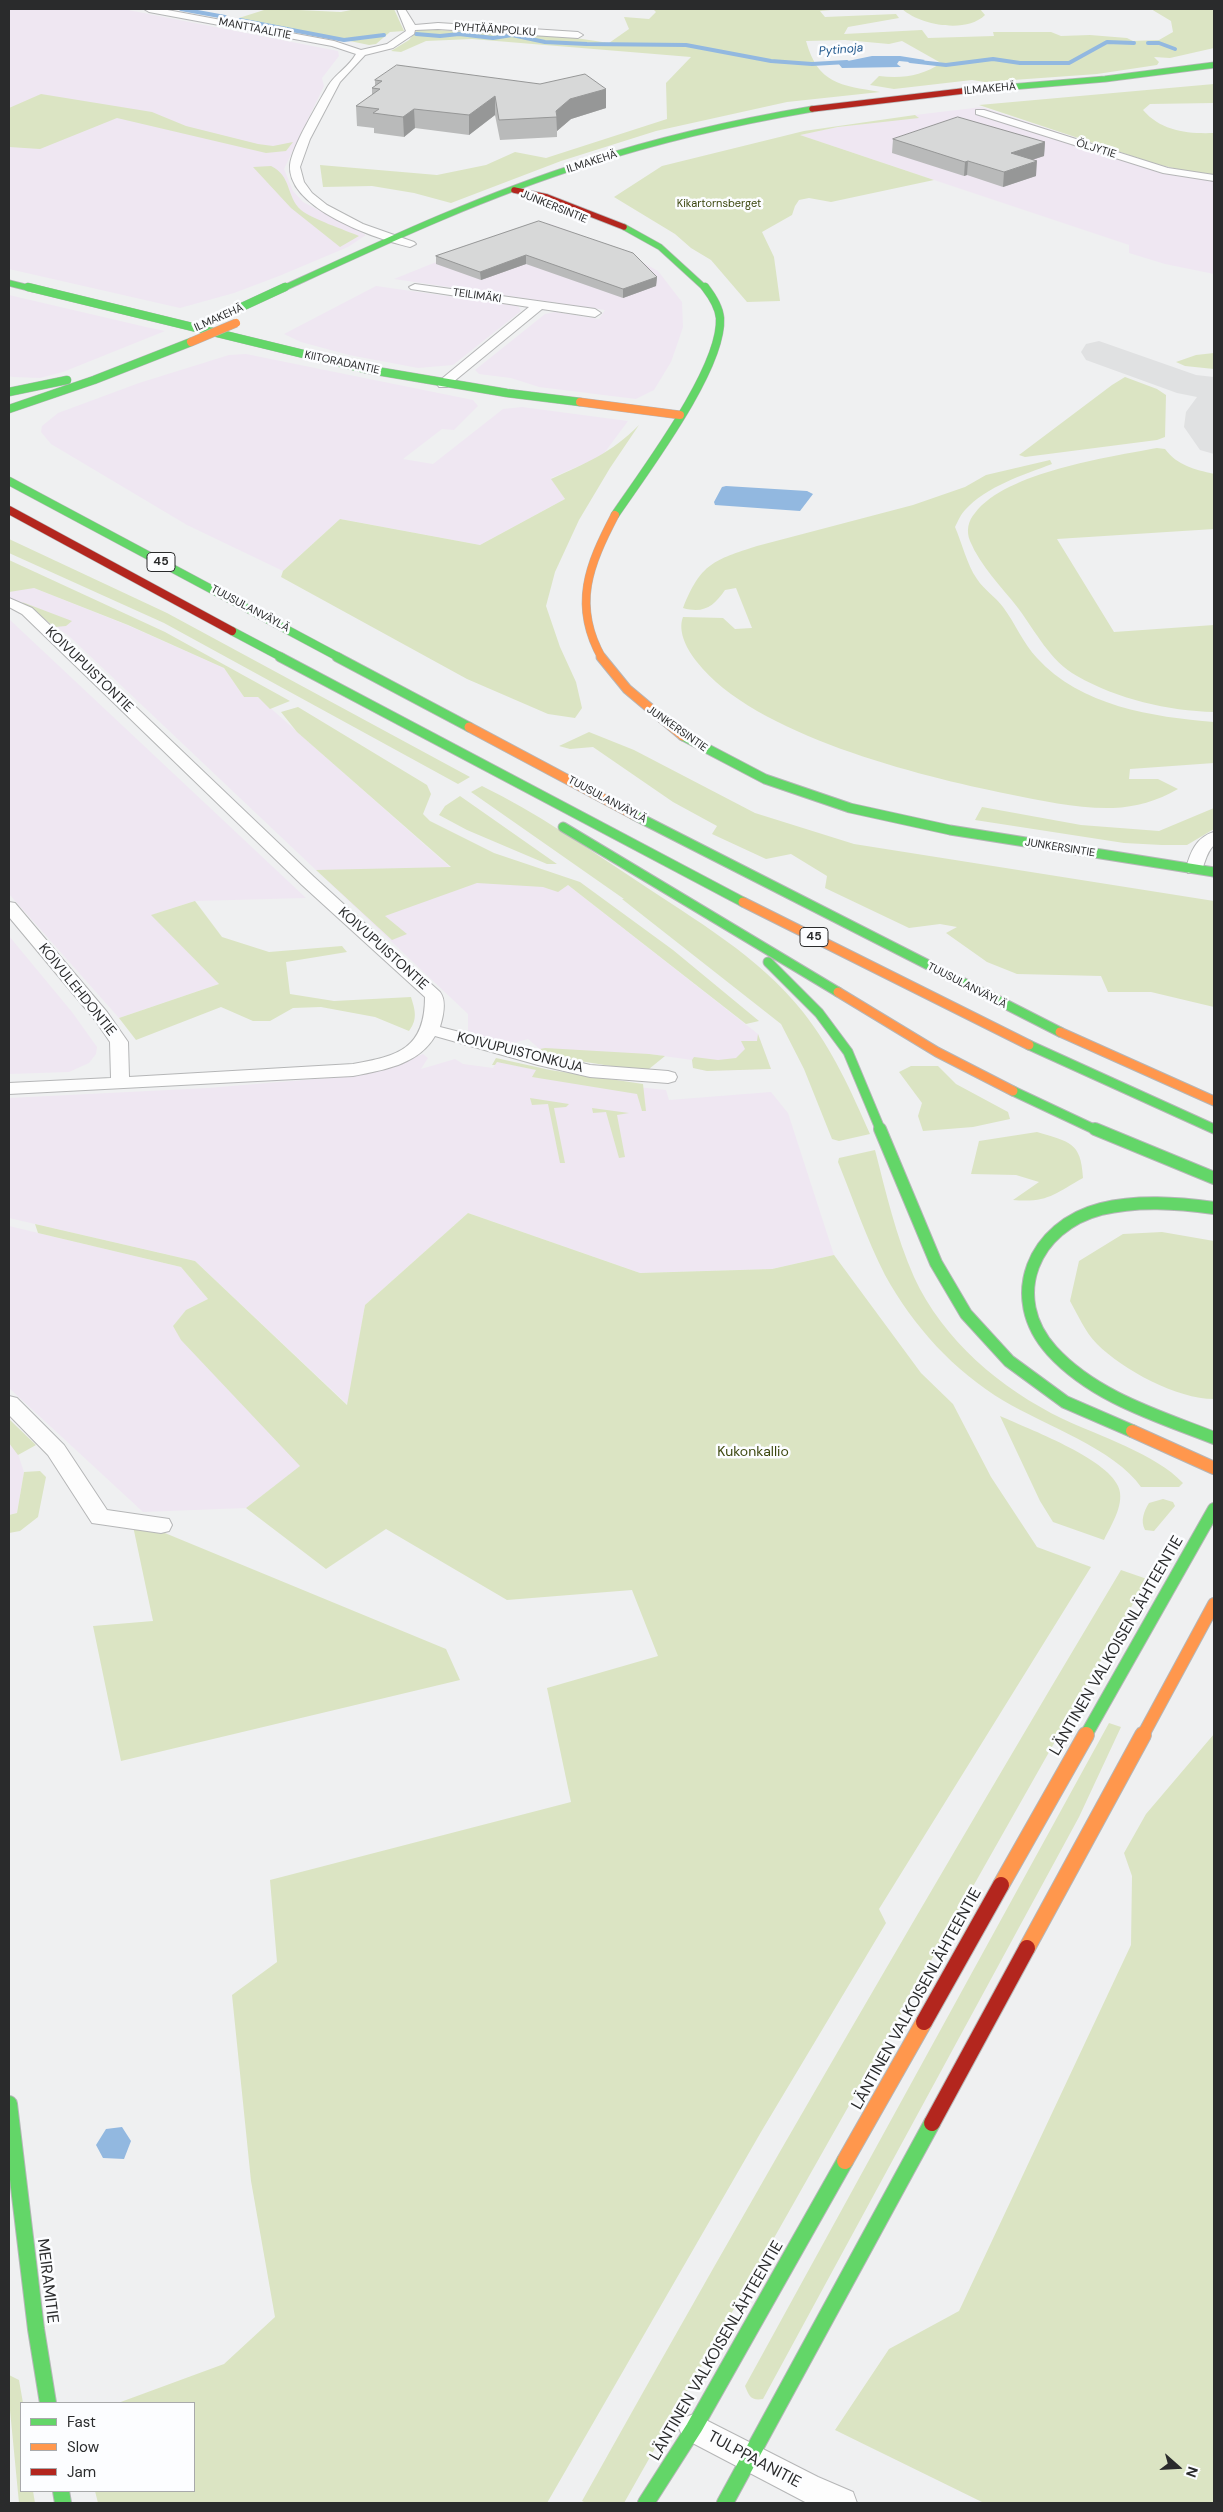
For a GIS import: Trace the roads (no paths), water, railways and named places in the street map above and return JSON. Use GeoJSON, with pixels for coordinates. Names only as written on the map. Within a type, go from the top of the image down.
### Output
{"type":"FeatureCollection","features":[{"type":"Feature","properties":{"kind":"main road","name":"ILMAKEHÄ"},"geometry":{"type":"LineString","coordinates":[[490,210],[587,163],[654,142],[777,114],[880,99],[1114,79],[1214,65]]}},
{"type":"Feature","properties":{"kind":"main road","name":"ILMAKEHÄ"},"geometry":{"type":"LineString","coordinates":[[9,401],[175,337],[395,239],[523,193],[666,148],[804,118],[882,106],[1123,85],[1214,73]]}},
{"type":"Feature","properties":{"kind":"main road","name":"JUNKERSINTIE"},"geometry":{"type":"LineString","coordinates":[[523,193],[673,258],[704,286],[720,314],[719,337],[706,371],[680,415],[603,533],[591,562],[584,586],[585,613],[594,643],[608,669],[630,695],[656,718],[697,746],[741,768],[836,803],[954,830],[1214,872]]}},
{"type":"Feature","properties":{"kind":"main road"},"geometry":{"type":"LineString","coordinates":[[281,302],[414,242]]}},
{"type":"Feature","properties":{"kind":"main road","name":"KIITORADANTIE"},"geometry":{"type":"LineString","coordinates":[[9,283],[324,360],[443,384],[680,415]]}},
{"type":"Feature","properties":{"kind":"main road","name":"ILMAKEHÄ"},"geometry":{"type":"LineString","coordinates":[[9,409],[94,380],[250,317]]}},
{"type":"Feature","properties":{"kind":"main road"},"geometry":{"type":"LineString","coordinates":[[9,392],[67,380]]}},
{"type":"Feature","properties":{"kind":"main road","name":"TUUSULANVÄYLÄ"},"geometry":{"type":"LineString","coordinates":[[9,481],[314,642],[461,724],[1026,1017],[1140,1070],[1214,1101]]}},
{"type":"Feature","properties":{"kind":"main road","name":"TUUSULANVÄYLÄ"},"geometry":{"type":"LineString","coordinates":[[9,510],[233,633],[690,875],[997,1030],[1118,1088],[1214,1129]]}},
{"type":"Feature","properties":{"kind":"main road"},"geometry":{"type":"LineString","coordinates":[[420,731],[520,798]]}},
{"type":"Feature","properties":{"kind":"main road"},"geometry":{"type":"LineString","coordinates":[[553,820],[945,1057],[1012,1091],[1107,1135],[1214,1178]]}},
{"type":"Feature","properties":{"kind":"main road"},"geometry":{"type":"LineString","coordinates":[[724,923],[776,970],[819,1013],[848,1052],[936,1263],[966,1314],[1009,1361],[1065,1402],[1214,1468]]}},
{"type":"Feature","properties":{"kind":"main road"},"geometry":{"type":"LineString","coordinates":[[1026,1017],[1160,1064]]}},
{"type":"Feature","properties":{"kind":"main road"},"geometry":{"type":"LineString","coordinates":[[1214,1208],[1164,1204],[1128,1205],[1099,1209],[1074,1220],[1052,1235],[1036,1253],[1026,1274],[1024,1298],[1032,1324],[1051,1351],[1080,1375],[1123,1400],[1214,1438]]}},
{"type":"Feature","properties":{"kind":"main road"},"geometry":{"type":"LineString","coordinates":[[1166,1418],[1205,1421]]}},
{"type":"Feature","properties":{"kind":"main road","name":"LÄNTINEN VALKOISENLÄHTEENTIE"},"geometry":{"type":"LineString","coordinates":[[646,2503],[694,2428],[1214,1509]]}},
{"type":"Feature","properties":{"kind":"main road"},"geometry":{"type":"LineString","coordinates":[[725,2503],[1214,1604]]}},
{"type":"Feature","properties":{"kind":"main road","name":"MEIRAMITIE"},"geometry":{"type":"LineString","coordinates":[[9,2104],[36,2329],[48,2402]]}},
{"type":"Feature","properties":{"kind":"street","name":"MANTTAALITIE"},"geometry":{"type":"LineString","coordinates":[[149,9],[334,44],[361,53]]}},
{"type":"Feature","properties":{"kind":"street"},"geometry":{"type":"LineString","coordinates":[[401,9],[411,28],[407,35],[396,43],[361,53],[360,57],[342,73],[333,86],[296,160],[296,175],[300,186],[309,197],[328,210],[395,239],[414,242]]}},
{"type":"Feature","properties":{"kind":"street","name":"PYHTÄÄNPOLKU"},"geometry":{"type":"LineString","coordinates":[[411,28],[438,26],[578,35]]}},
{"type":"Feature","properties":{"kind":"street","name":"ÖLJYTIE"},"geometry":{"type":"LineString","coordinates":[[980,112],[1167,171],[1214,178]]}},
{"type":"Feature","properties":{"kind":"street","name":"TEILIMÄKI"},"geometry":{"type":"LineString","coordinates":[[415,287],[595,313]]}},
{"type":"Feature","properties":{"kind":"street"},"geometry":{"type":"LineString","coordinates":[[443,384],[540,305]]}},
{"type":"Feature","properties":{"kind":"street","name":"KOIVUPUISTONTIE"},"geometry":{"type":"LineString","coordinates":[[9,602],[27,611],[308,881],[434,996],[436,1013],[432,1030]]}},
{"type":"Feature","properties":{"kind":"street"},"geometry":{"type":"LineString","coordinates":[[1194,869],[1199,850],[1214,837]]}},
{"type":"Feature","properties":{"kind":"street","name":"KOIVULEHDONTIE"},"geometry":{"type":"LineString","coordinates":[[9,907],[101,1016],[119,1042],[120,1083]]}},
{"type":"Feature","properties":{"kind":"street"},"geometry":{"type":"LineString","coordinates":[[9,1088],[353,1070],[371,1067],[399,1058],[420,1046],[432,1030]]}},
{"type":"Feature","properties":{"kind":"street","name":"KOIVUPUISTONKUJA"},"geometry":{"type":"LineString","coordinates":[[432,1030],[572,1067],[668,1077]]}},
{"type":"Feature","properties":{"kind":"street"},"geometry":{"type":"LineString","coordinates":[[9,1403],[56,1450],[100,1518],[161,1525]]}},
{"type":"Feature","properties":{"kind":"street","name":"TULPPAANITIE"},"geometry":{"type":"LineString","coordinates":[[694,2428],[807,2488],[842,2503]]}},
{"type":"Feature","properties":{"kind":"water"},"geometry":{"type":"Polygon","coordinates":[[[872,56],[900,56],[925,60],[920,63],[899,61],[897,64],[901,67],[842,68],[838,63],[872,56]]]}},
{"type":"Feature","properties":{"kind":"water"},"geometry":{"type":"Polygon","coordinates":[[[722,487],[807,491],[813,494],[800,511],[715,505],[714,502],[722,487]]]}},
{"type":"Feature","properties":{"kind":"water"},"geometry":{"type":"Polygon","coordinates":[[[122,2127],[131,2141],[124,2159],[103,2158],[96,2145],[106,2129],[122,2127]]]}},
{"type":"Feature","properties":{"kind":"waterway"},"geometry":{"type":"LineString","coordinates":[[181,9],[225,17]]}},
{"type":"Feature","properties":{"kind":"waterway"},"geometry":{"type":"LineString","coordinates":[[240,20],[344,40],[384,35]]}},
{"type":"Feature","properties":{"kind":"waterway","name":"Pytinoja"},"geometry":{"type":"LineString","coordinates":[[416,34],[440,36],[459,34],[493,38],[512,35],[545,42],[587,44],[686,45],[771,61],[812,64],[847,62]]}},
{"type":"Feature","properties":{"kind":"waterway","name":"Pytinoja"},"geometry":{"type":"LineString","coordinates":[[910,61],[946,65],[993,59],[1020,63],[1069,63],[1107,42],[1134,43]]}},
{"type":"Feature","properties":{"kind":"waterway"},"geometry":{"type":"LineString","coordinates":[[1148,43],[1159,43],[1175,49]]}},
{"type":"Feature","properties":{"kind":"park label","name":"Kikartornsberget"},"geometry":{"type":"Point","coordinates":[719,204]}},
{"type":"Feature","properties":{"kind":"park label","name":"Kukonkallio"},"geometry":{"type":"Point","coordinates":[753,1452]}}]}
